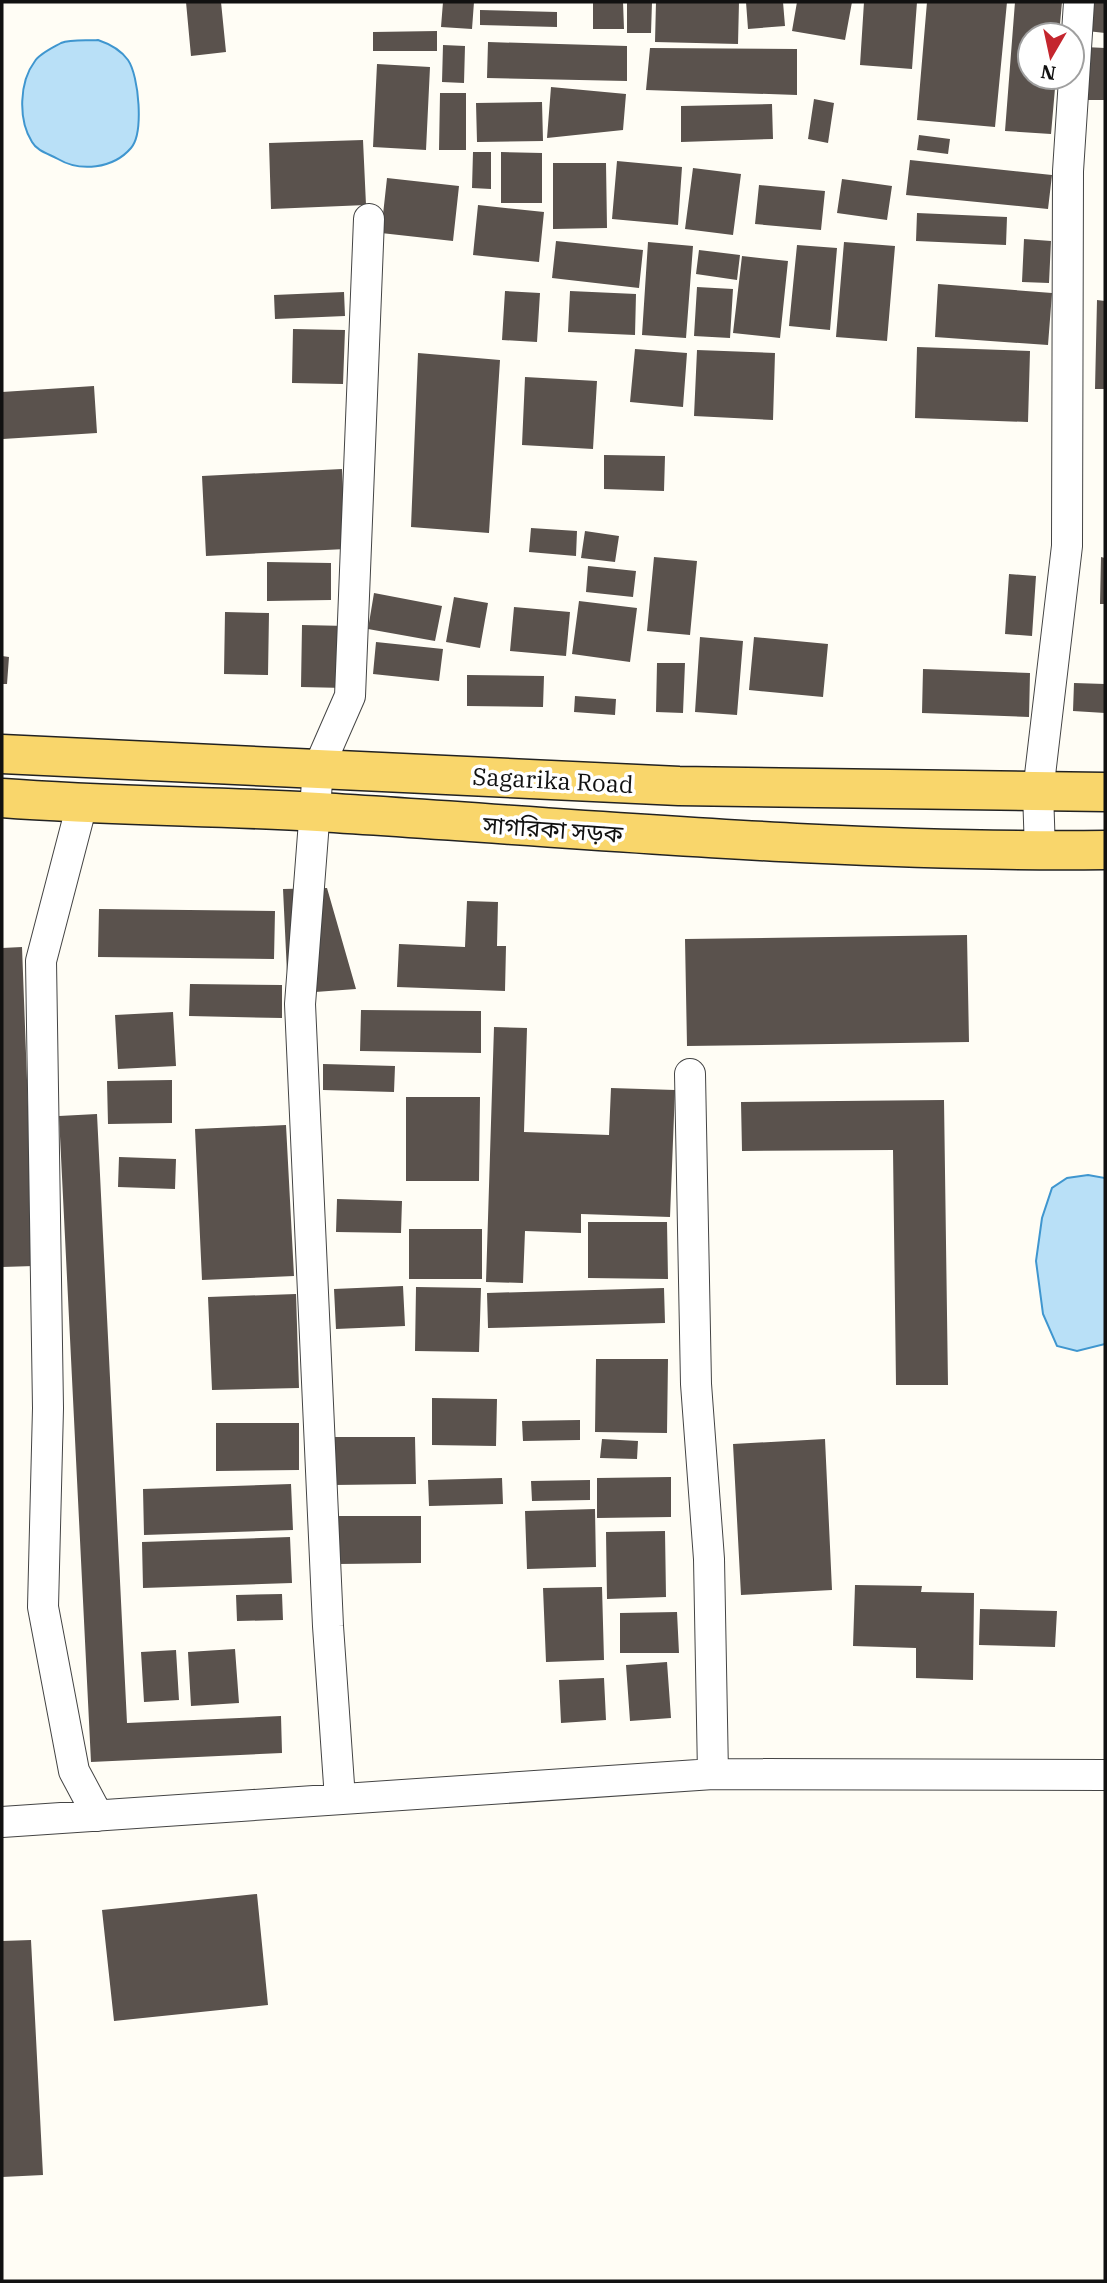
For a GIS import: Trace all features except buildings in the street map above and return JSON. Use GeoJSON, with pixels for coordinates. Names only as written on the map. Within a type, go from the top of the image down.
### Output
{"type":"FeatureCollection","features":[{"type":"Feature","properties":{"kind":"main road","name":"Sagarika Road"},"geometry":{"type":"LineString","coordinates":[[2,754],[679,786],[1105,792]]}},
{"type":"Feature","properties":{"kind":"main road","name":"সাগরিকা সড়ক"},"geometry":{"type":"LineString","coordinates":[[2,798],[82,804],[315,812],[682,838],[1040,851],[1105,850]]}},
{"type":"Feature","properties":{"kind":"street"},"geometry":{"type":"LineString","coordinates":[[1040,851],[1038,792],[1067,546],[1068,172],[1079,2]]}},
{"type":"Feature","properties":{"kind":"street"},"geometry":{"type":"LineString","coordinates":[[340,1800],[328,1626],[300,1004],[318,769],[350,696],[369,219]]}},
{"type":"Feature","properties":{"kind":"street"},"geometry":{"type":"LineString","coordinates":[[82,804],[41,961],[48,1408],[43,1607],[74,1771],[98,1816]]}},
{"type":"Feature","properties":{"kind":"street"},"geometry":{"type":"LineString","coordinates":[[690,1074],[696,1384],[709,1559],[713,1774]]}},
{"type":"Feature","properties":{"kind":"street"},"geometry":{"type":"LineString","coordinates":[[2,1822],[713,1774],[1105,1775]]}},
{"type":"Feature","properties":{"kind":"water"},"geometry":{"type":"Polygon","coordinates":[[[98,40],[118,50],[132,68],[139,104],[138,130],[135,141],[124,155],[106,164],[76,166],[43,152],[32,142],[24,123],[23,90],[30,70],[43,53],[65,42],[98,40]]]}},
{"type":"Feature","properties":{"kind":"water"},"geometry":{"type":"Polygon","coordinates":[[[1088,1175],[1105,1178],[1105,1344],[1077,1351],[1057,1346],[1043,1314],[1036,1261],[1042,1218],[1052,1188],[1067,1178],[1088,1175]]]}}]}
